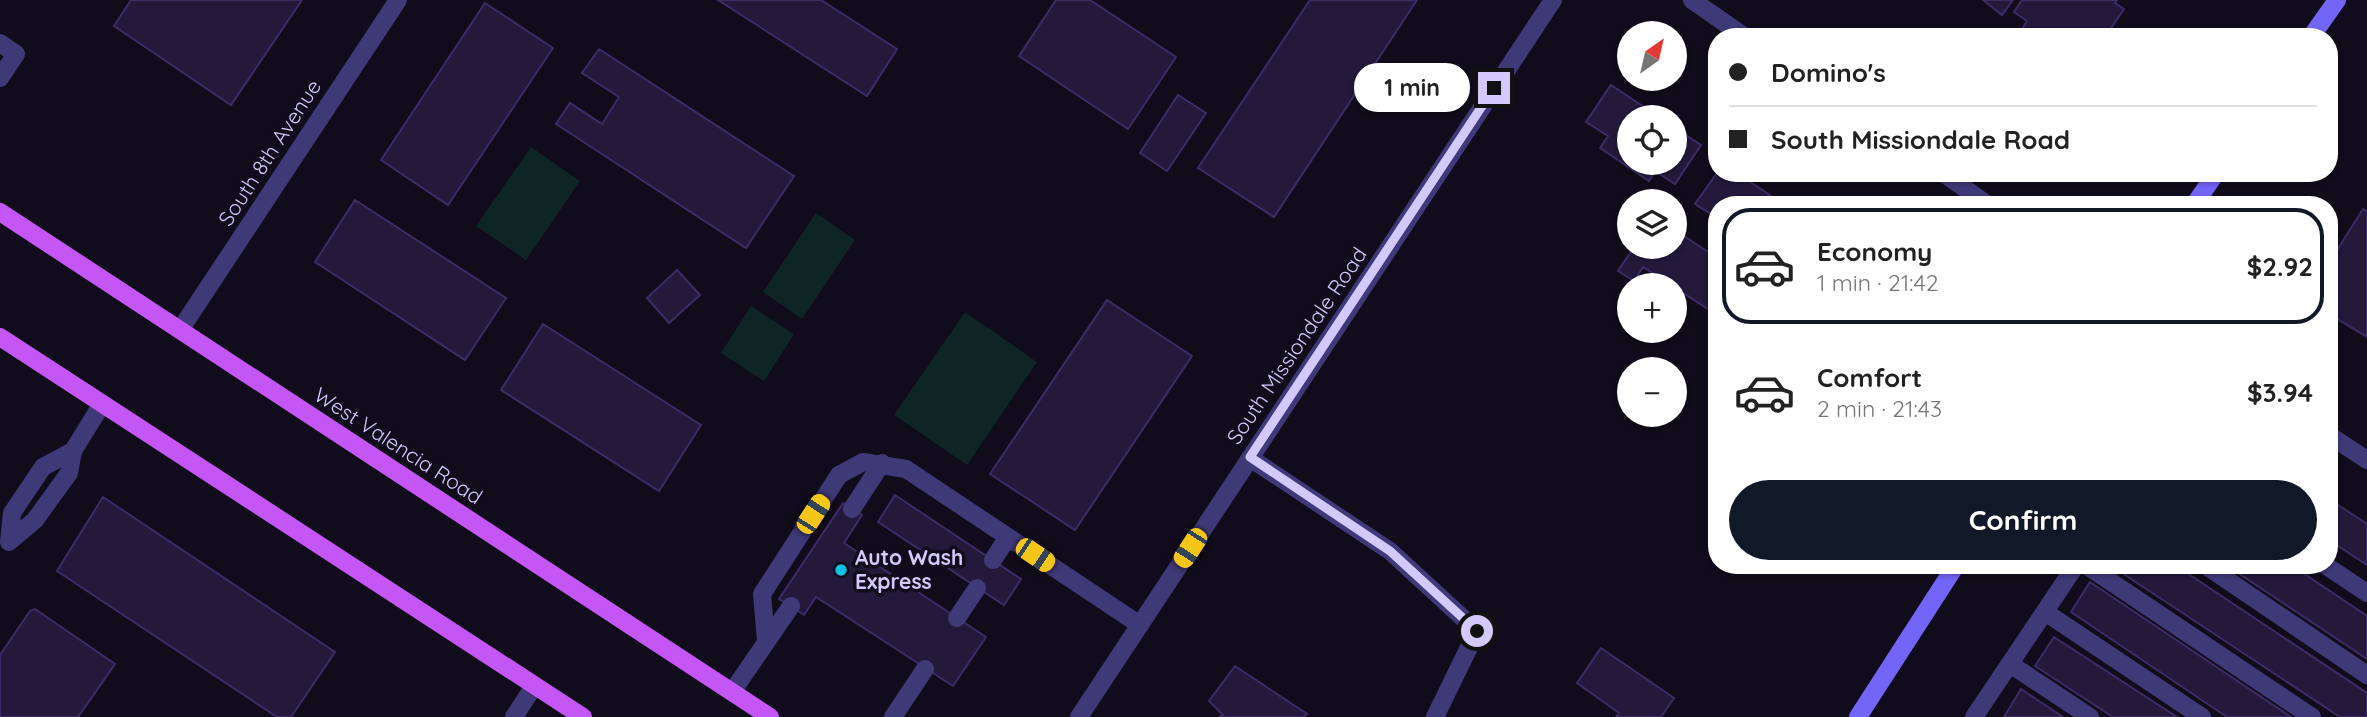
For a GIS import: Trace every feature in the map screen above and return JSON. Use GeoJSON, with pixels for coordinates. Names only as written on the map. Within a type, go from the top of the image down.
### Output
{"type":"FeatureCollection","features":[{"type":"Feature","properties":{"kind":"main road","name":"West Valencia Road"},"geometry":{"type":"LineString","coordinates":[[0,212],[770,717]]}},
{"type":"Feature","properties":{"kind":"main road"},"geometry":{"type":"LineString","coordinates":[[0,337],[583,717]]}},
{"type":"Feature","properties":{"kind":"street","name":"South 8th Avenue"},"geometry":{"type":"LineString","coordinates":[[180,330],[398,0]]}},
{"type":"Feature","properties":{"kind":"street","name":"South Missiondale Road"},"geometry":{"type":"LineString","coordinates":[[1079,717],[1553,0]]}},
{"type":"Feature","properties":{"kind":"street"},"geometry":{"type":"LineString","coordinates":[[1692,0],[1732,28]]}},
{"type":"Feature","properties":{"kind":"street"},"geometry":{"type":"LineString","coordinates":[[2317,28],[2337,0]]}},
{"type":"Feature","properties":{"kind":"street"},"geometry":{"type":"LineString","coordinates":[[0,43],[16,54],[0,78]]}},
{"type":"Feature","properties":{"kind":"street"},"geometry":{"type":"LineString","coordinates":[[1956,182],[1975,196]]}},
{"type":"Feature","properties":{"kind":"street"},"geometry":{"type":"LineString","coordinates":[[73,451],[43,467],[12,513],[9,542],[35,520],[69,473],[73,451],[103,404]]}},
{"type":"Feature","properties":{"kind":"street"},"geometry":{"type":"LineString","coordinates":[[2338,441],[2367,460]]}},
{"type":"Feature","properties":{"kind":"street"},"geometry":{"type":"LineString","coordinates":[[1250,457],[1390,551],[1477,631],[1435,717]]}},
{"type":"Feature","properties":{"kind":"street"},"geometry":{"type":"LineString","coordinates":[[766,640],[762,594],[839,475],[863,462],[906,469],[1140,625]]}},
{"type":"Feature","properties":{"kind":"street"},"geometry":{"type":"LineString","coordinates":[[852,509],[882,464]]}},
{"type":"Feature","properties":{"kind":"street"},"geometry":{"type":"LineString","coordinates":[[993,560],[1004,543],[1014,541]]}},
{"type":"Feature","properties":{"kind":"street"},"geometry":{"type":"LineString","coordinates":[[1858,717],[1950,574]]}},
{"type":"Feature","properties":{"kind":"street"},"geometry":{"type":"LineString","coordinates":[[1975,717],[2070,574]]}},
{"type":"Feature","properties":{"kind":"street"},"geometry":{"type":"LineString","coordinates":[[2099,574],[2312,717]]}},
{"type":"Feature","properties":{"kind":"street"},"geometry":{"type":"LineString","coordinates":[[2218,574],[2367,675]]}},
{"type":"Feature","properties":{"kind":"street"},"geometry":{"type":"LineString","coordinates":[[2338,574],[2367,593]]}},
{"type":"Feature","properties":{"kind":"street"},"geometry":{"type":"LineString","coordinates":[[957,618],[977,588]]}},
{"type":"Feature","properties":{"kind":"street"},"geometry":{"type":"LineString","coordinates":[[732,692],[790,606]]}},
{"type":"Feature","properties":{"kind":"street"},"geometry":{"type":"LineString","coordinates":[[2045,612],[2202,717]]}},
{"type":"Feature","properties":{"kind":"street"},"geometry":{"type":"LineString","coordinates":[[2010,664],[2090,717]]}},
{"type":"Feature","properties":{"kind":"street"},"geometry":{"type":"LineString","coordinates":[[893,717],[925,668]]}},
{"type":"Feature","properties":{"kind":"street"},"geometry":{"type":"LineString","coordinates":[[514,717],[534,686]]}},
{"type":"Feature","properties":{"kind":"green space"},"geometry":{"type":"Polygon","coordinates":[[[531,147],[580,181],[526,260],[476,226],[531,147]]]}},
{"type":"Feature","properties":{"kind":"green space"},"geometry":{"type":"Polygon","coordinates":[[[816,213],[855,240],[802,319],[763,292],[816,213]]]}},
{"type":"Feature","properties":{"kind":"green space"},"geometry":{"type":"Polygon","coordinates":[[[751,306],[794,334],[764,381],[721,353],[751,306]]]}},
{"type":"Feature","properties":{"kind":"green space"},"geometry":{"type":"Polygon","coordinates":[[[965,312],[1037,362],[967,465],[894,415],[965,312]]]}},
{"type":"Feature","properties":{"kind":"building"},"geometry":{"type":"Polygon","coordinates":[[[131,0],[302,0],[231,105],[114,26],[131,0]]]}},
{"type":"Feature","properties":{"kind":"building"},"geometry":{"type":"Polygon","coordinates":[[[718,0],[821,0],[897,49],[867,96],[718,0]]]}},
{"type":"Feature","properties":{"kind":"building"},"geometry":{"type":"Polygon","coordinates":[[[1056,0],[1090,0],[1176,57],[1128,129],[1019,56],[1056,0]]]}},
{"type":"Feature","properties":{"kind":"building"},"geometry":{"type":"Polygon","coordinates":[[[1310,0],[1417,0],[1274,217],[1198,168],[1310,0]]]}},
{"type":"Feature","properties":{"kind":"building"},"geometry":{"type":"Polygon","coordinates":[[[1983,0],[2013,0],[2002,15],[1983,0]]]}},
{"type":"Feature","properties":{"kind":"building"},"geometry":{"type":"Polygon","coordinates":[[[2022,0],[2117,0],[2115,3],[2124,9],[2111,28],[2023,28],[2027,21],[2014,12],[2022,0]]]}},
{"type":"Feature","properties":{"kind":"building"},"geometry":{"type":"Polygon","coordinates":[[[485,3],[553,48],[448,205],[381,160],[485,3]]]}},
{"type":"Feature","properties":{"kind":"building"},"geometry":{"type":"Polygon","coordinates":[[[599,49],[794,176],[746,248],[556,124],[570,103],[602,124],[619,97],[582,73],[599,49]]]}},
{"type":"Feature","properties":{"kind":"building"},"geometry":{"type":"Polygon","coordinates":[[[1611,85],[1641,105],[1617,105],[1617,159],[1600,148],[1608,136],[1586,122],[1611,85]]]}},
{"type":"Feature","properties":{"kind":"building"},"geometry":{"type":"Polygon","coordinates":[[[1178,95],[1206,113],[1167,171],[1140,153],[1178,95]]]}},
{"type":"Feature","properties":{"kind":"building"},"geometry":{"type":"Polygon","coordinates":[[[1687,136],[1701,145],[1687,166],[1687,136]]]}},
{"type":"Feature","properties":{"kind":"building"},"geometry":{"type":"Polygon","coordinates":[[[1640,175],[1653,175],[1649,181],[1640,175]]]}},
{"type":"Feature","properties":{"kind":"building"},"geometry":{"type":"Polygon","coordinates":[[[1661,175],[1681,175],[1675,184],[1661,175]]]}},
{"type":"Feature","properties":{"kind":"building"},"geometry":{"type":"Polygon","coordinates":[[[1711,182],[1750,182],[1771,196],[1708,196],[1708,212],[1695,204],[1711,182]]]}},
{"type":"Feature","properties":{"kind":"building"},"geometry":{"type":"Polygon","coordinates":[[[355,200],[506,298],[465,360],[315,262],[355,200]]]}},
{"type":"Feature","properties":{"kind":"building"},"geometry":{"type":"Polygon","coordinates":[[[2363,209],[2367,211],[2367,337],[2338,319],[2338,249],[2363,209]]]}},
{"type":"Feature","properties":{"kind":"building"},"geometry":{"type":"Polygon","coordinates":[[[1687,238],[1708,252],[1708,309],[1687,295],[1687,273],[1652,273],[1643,267],[1639,273],[1618,271],[1626,259],[1687,259],[1687,238]]]}},
{"type":"Feature","properties":{"kind":"building"},"geometry":{"type":"Polygon","coordinates":[[[677,270],[700,295],[669,323],[647,298],[677,270]]]}},
{"type":"Feature","properties":{"kind":"building"},"geometry":{"type":"Polygon","coordinates":[[[1107,300],[1192,356],[1075,530],[990,474],[1107,300]]]}},
{"type":"Feature","properties":{"kind":"building"},"geometry":{"type":"Polygon","coordinates":[[[543,324],[701,425],[659,491],[501,390],[543,324]]]}},
{"type":"Feature","properties":{"kind":"building"},"geometry":{"type":"Polygon","coordinates":[[[895,495],[1021,579],[1004,605],[878,522],[895,495]]]}},
{"type":"Feature","properties":{"kind":"building"},"geometry":{"type":"Polygon","coordinates":[[[103,497],[335,652],[291,717],[277,717],[57,571],[103,497]]]}},
{"type":"Feature","properties":{"kind":"building","name":"Auto Wash Express"},"geometry":{"type":"Polygon","coordinates":[[[843,503],[862,515],[844,543],[986,637],[953,686],[816,597],[804,615],[779,599],[843,503]]]}},
{"type":"Feature","properties":{"kind":"building"},"geometry":{"type":"Polygon","coordinates":[[[2338,505],[2367,524],[2367,565],[2338,546],[2338,505]]]}},
{"type":"Feature","properties":{"kind":"building"},"geometry":{"type":"Polygon","coordinates":[[[2124,574],[2188,574],[2367,693],[2367,717],[2340,717],[2124,574]]]}},
{"type":"Feature","properties":{"kind":"building"},"geometry":{"type":"Polygon","coordinates":[[[2240,574],[2304,574],[2367,616],[2367,659],[2240,574]]]}},
{"type":"Feature","properties":{"kind":"building"},"geometry":{"type":"Polygon","coordinates":[[[2090,582],[2291,717],[2227,717],[2071,612],[2090,582]]]}},
{"type":"Feature","properties":{"kind":"building"},"geometry":{"type":"Polygon","coordinates":[[[35,609],[115,664],[78,717],[0,717],[0,655],[30,611],[35,609]]]}},
{"type":"Feature","properties":{"kind":"building"},"geometry":{"type":"Polygon","coordinates":[[[2054,637],[2177,717],[2113,717],[2035,666],[2054,637]]]}},
{"type":"Feature","properties":{"kind":"building"},"geometry":{"type":"Polygon","coordinates":[[[1601,648],[1674,698],[1661,717],[1616,717],[1619,713],[1577,683],[1601,648]]]}},
{"type":"Feature","properties":{"kind":"building"},"geometry":{"type":"Polygon","coordinates":[[[1235,666],[1307,714],[1304,717],[1219,717],[1223,715],[1209,701],[1235,666]]]}},
{"type":"Feature","properties":{"kind":"building"},"geometry":{"type":"Polygon","coordinates":[[[2021,689],[2063,717],[2004,717],[2021,689]]]}},
{"type":"Feature","properties":{"kind":"place","name":"Auto Wash Express"},"geometry":{"type":"Point","coordinates":[841,570]}},
{"type":"Feature","properties":{"kind":"route"},"geometry":{"type":"LineString","coordinates":[[1477,631],[1390,551],[1250,457],[1494,88]]}}]}
